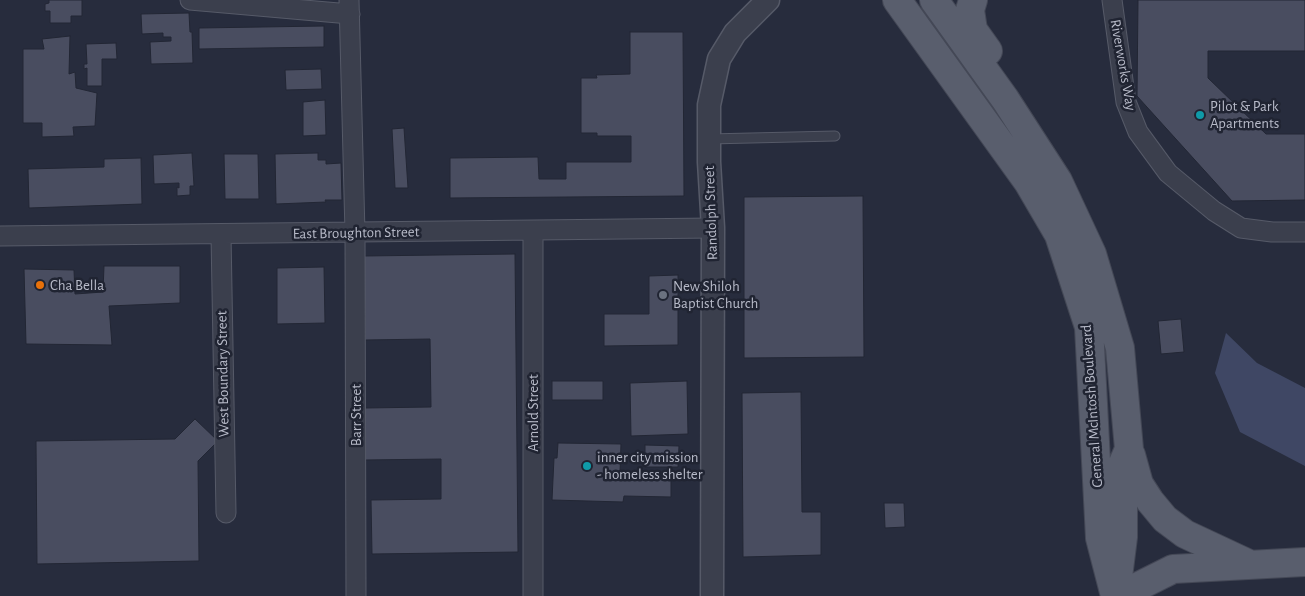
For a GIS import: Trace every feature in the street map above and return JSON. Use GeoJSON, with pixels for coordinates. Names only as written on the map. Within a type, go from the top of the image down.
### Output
{"type":"FeatureCollection","features":[{"type":"Feature","properties":{"kind":"main road","name":"General McIntosh Boulevard"},"geometry":{"type":"LineString","coordinates":[[897,0],[1028,182],[1059,235],[1089,327],[1100,538],[1116,596]]}},
{"type":"Feature","properties":{"kind":"main road","name":"General McIntosh Boulevard"},"geometry":{"type":"LineString","coordinates":[[934,0],[1005,99],[1058,181],[1092,254],[1120,348],[1129,449],[1123,463],[1123,537],[1116,596]]}},
{"type":"Feature","properties":{"kind":"main road"},"geometry":{"type":"LineString","coordinates":[[973,0],[970,10],[973,30],[1032,115],[1058,181]]}},
{"type":"Feature","properties":{"kind":"main road"},"geometry":{"type":"LineString","coordinates":[[1129,449],[1139,484],[1165,519],[1185,534],[1252,565]]}},
{"type":"Feature","properties":{"kind":"main road"},"geometry":{"type":"LineString","coordinates":[[1116,596],[1174,569],[1305,562]]}},
{"type":"Feature","properties":{"kind":"street"},"geometry":{"type":"LineString","coordinates":[[190,0],[350,7]]}},
{"type":"Feature","properties":{"kind":"street","name":"Randolph Street"},"geometry":{"type":"LineString","coordinates":[[712,596],[713,228],[709,105],[719,59],[735,33],[768,0]]}},
{"type":"Feature","properties":{"kind":"street","name":"Riverworks Way"},"geometry":{"type":"LineString","coordinates":[[1112,0],[1126,102],[1138,132],[1168,173],[1214,211],[1241,228],[1272,232],[1305,232]]}},
{"type":"Feature","properties":{"kind":"street","name":"Barr Street"},"geometry":{"type":"LineString","coordinates":[[350,7],[356,233],[356,596]]}},
{"type":"Feature","properties":{"kind":"street","name":"East Broughton Street"},"geometry":{"type":"LineString","coordinates":[[0,236],[713,228]]}},
{"type":"Feature","properties":{"kind":"street","name":"Arnold Street"},"geometry":{"type":"LineString","coordinates":[[533,231],[534,596]]}},
{"type":"Feature","properties":{"kind":"street","name":"West Boundary Street"},"geometry":{"type":"LineString","coordinates":[[221,235],[226,513]]}},
{"type":"Feature","properties":{"kind":"lane"},"geometry":{"type":"LineString","coordinates":[[709,139],[835,136]]}},
{"type":"Feature","properties":{"kind":"water"},"geometry":{"type":"Polygon","coordinates":[[[1226,333],[1257,363],[1305,388],[1305,466],[1240,432],[1215,373],[1226,333]]]}},
{"type":"Feature","properties":{"kind":"building"},"geometry":{"type":"Polygon","coordinates":[[[49,0],[82,0],[82,16],[71,16],[71,23],[50,23],[50,11],[45,11],[45,4],[49,3],[49,0]]]}},
{"type":"Feature","properties":{"kind":"building","name":"Pilot & Park Apartments"},"geometry":{"type":"Polygon","coordinates":[[[1138,0],[1305,0],[1305,51],[1208,51],[1208,78],[1266,134],[1305,134],[1305,200],[1232,201],[1137,96],[1138,0]]]}},
{"type":"Feature","properties":{"kind":"building"},"geometry":{"type":"Polygon","coordinates":[[[189,13],[193,63],[151,64],[150,42],[171,41],[171,37],[163,37],[163,33],[142,34],[141,14],[189,13]]]}},
{"type":"Feature","properties":{"kind":"building"},"geometry":{"type":"Polygon","coordinates":[[[324,26],[324,47],[199,49],[199,28],[324,26]]]}},
{"type":"Feature","properties":{"kind":"building"},"geometry":{"type":"Polygon","coordinates":[[[630,32],[683,32],[684,196],[450,198],[450,158],[538,157],[539,179],[566,179],[566,162],[631,162],[631,136],[597,136],[597,133],[581,133],[581,78],[597,78],[596,75],[630,74],[630,32]]]}},
{"type":"Feature","properties":{"kind":"building"},"geometry":{"type":"Polygon","coordinates":[[[70,36],[69,74],[75,72],[76,88],[97,93],[95,126],[73,127],[74,136],[42,137],[42,123],[23,123],[23,49],[44,49],[42,39],[70,36]]]}},
{"type":"Feature","properties":{"kind":"building"},"geometry":{"type":"Polygon","coordinates":[[[116,43],[117,59],[102,59],[102,86],[87,86],[87,68],[84,69],[84,64],[87,64],[86,44],[116,43]]]}},
{"type":"Feature","properties":{"kind":"building"},"geometry":{"type":"Polygon","coordinates":[[[321,69],[322,89],[286,90],[285,70],[321,69]]]}},
{"type":"Feature","properties":{"kind":"building"},"geometry":{"type":"Polygon","coordinates":[[[325,100],[326,135],[303,136],[303,102],[325,100]]]}},
{"type":"Feature","properties":{"kind":"building"},"geometry":{"type":"Polygon","coordinates":[[[404,128],[408,188],[395,188],[392,129],[404,128]]]}},
{"type":"Feature","properties":{"kind":"building"},"geometry":{"type":"Polygon","coordinates":[[[192,153],[194,186],[190,186],[190,195],[177,196],[179,183],[154,184],[153,155],[192,153]]]}},
{"type":"Feature","properties":{"kind":"building"},"geometry":{"type":"Polygon","coordinates":[[[318,153],[318,160],[326,160],[326,164],[341,163],[342,200],[276,204],[275,154],[318,153]]]}},
{"type":"Feature","properties":{"kind":"building"},"geometry":{"type":"Polygon","coordinates":[[[224,154],[258,154],[259,199],[225,199],[224,154]]]}},
{"type":"Feature","properties":{"kind":"building"},"geometry":{"type":"Polygon","coordinates":[[[141,158],[142,204],[29,208],[28,169],[104,167],[104,159],[141,158]]]}},
{"type":"Feature","properties":{"kind":"building"},"geometry":{"type":"Polygon","coordinates":[[[863,196],[864,357],[744,358],[744,197],[863,196]]]}},
{"type":"Feature","properties":{"kind":"building"},"geometry":{"type":"Polygon","coordinates":[[[515,254],[518,552],[372,554],[371,500],[441,499],[441,459],[365,460],[365,408],[431,407],[430,339],[365,340],[364,256],[515,254]]]}},
{"type":"Feature","properties":{"kind":"building"},"geometry":{"type":"Polygon","coordinates":[[[104,266],[180,266],[180,303],[109,306],[112,345],[26,344],[24,269],[74,270],[75,294],[103,292],[104,266]]]}},
{"type":"Feature","properties":{"kind":"building"},"geometry":{"type":"Polygon","coordinates":[[[324,267],[325,323],[277,324],[277,268],[324,267]]]}},
{"type":"Feature","properties":{"kind":"building","name":"New Shiloh Baptist Church"},"geometry":{"type":"Polygon","coordinates":[[[678,275],[678,345],[604,346],[604,314],[649,314],[649,276],[678,275]]]}},
{"type":"Feature","properties":{"kind":"building"},"geometry":{"type":"Polygon","coordinates":[[[1181,319],[1184,352],[1161,354],[1158,321],[1181,319]]]}},
{"type":"Feature","properties":{"kind":"building"},"geometry":{"type":"Polygon","coordinates":[[[552,381],[603,381],[603,400],[552,400],[552,381]]]}},
{"type":"Feature","properties":{"kind":"building"},"geometry":{"type":"Polygon","coordinates":[[[687,381],[688,434],[631,436],[630,383],[687,381]]]}},
{"type":"Feature","properties":{"kind":"building"},"geometry":{"type":"Polygon","coordinates":[[[801,392],[802,512],[821,512],[821,555],[743,557],[742,393],[801,392]]]}},
{"type":"Feature","properties":{"kind":"building"},"geometry":{"type":"Polygon","coordinates":[[[195,419],[218,441],[198,461],[199,561],[37,564],[36,441],[175,439],[195,419]]]}},
{"type":"Feature","properties":{"kind":"building","name":"inner city mission - homeless shelter"},"geometry":{"type":"Polygon","coordinates":[[[558,443],[621,444],[620,473],[671,475],[671,497],[624,496],[623,502],[552,500],[554,458],[557,458],[558,443]]]}},
{"type":"Feature","properties":{"kind":"building"},"geometry":{"type":"Polygon","coordinates":[[[645,445],[679,446],[678,467],[645,467],[645,445]]]}},
{"type":"Feature","properties":{"kind":"building"},"geometry":{"type":"Polygon","coordinates":[[[884,503],[904,503],[905,527],[885,528],[884,503]]]}},
{"type":"Feature","properties":{"kind":"place","name":"Pilot & Park Apartments"},"geometry":{"type":"Point","coordinates":[1200,115]}},
{"type":"Feature","properties":{"kind":"place","name":"Cha Bella"},"geometry":{"type":"Point","coordinates":[40,285]}},
{"type":"Feature","properties":{"kind":"place","name":"New Shiloh Baptist Church"},"geometry":{"type":"Point","coordinates":[663,295]}},
{"type":"Feature","properties":{"kind":"place","name":"inner city mission - homeless shelter"},"geometry":{"type":"Point","coordinates":[587,466]}}]}
